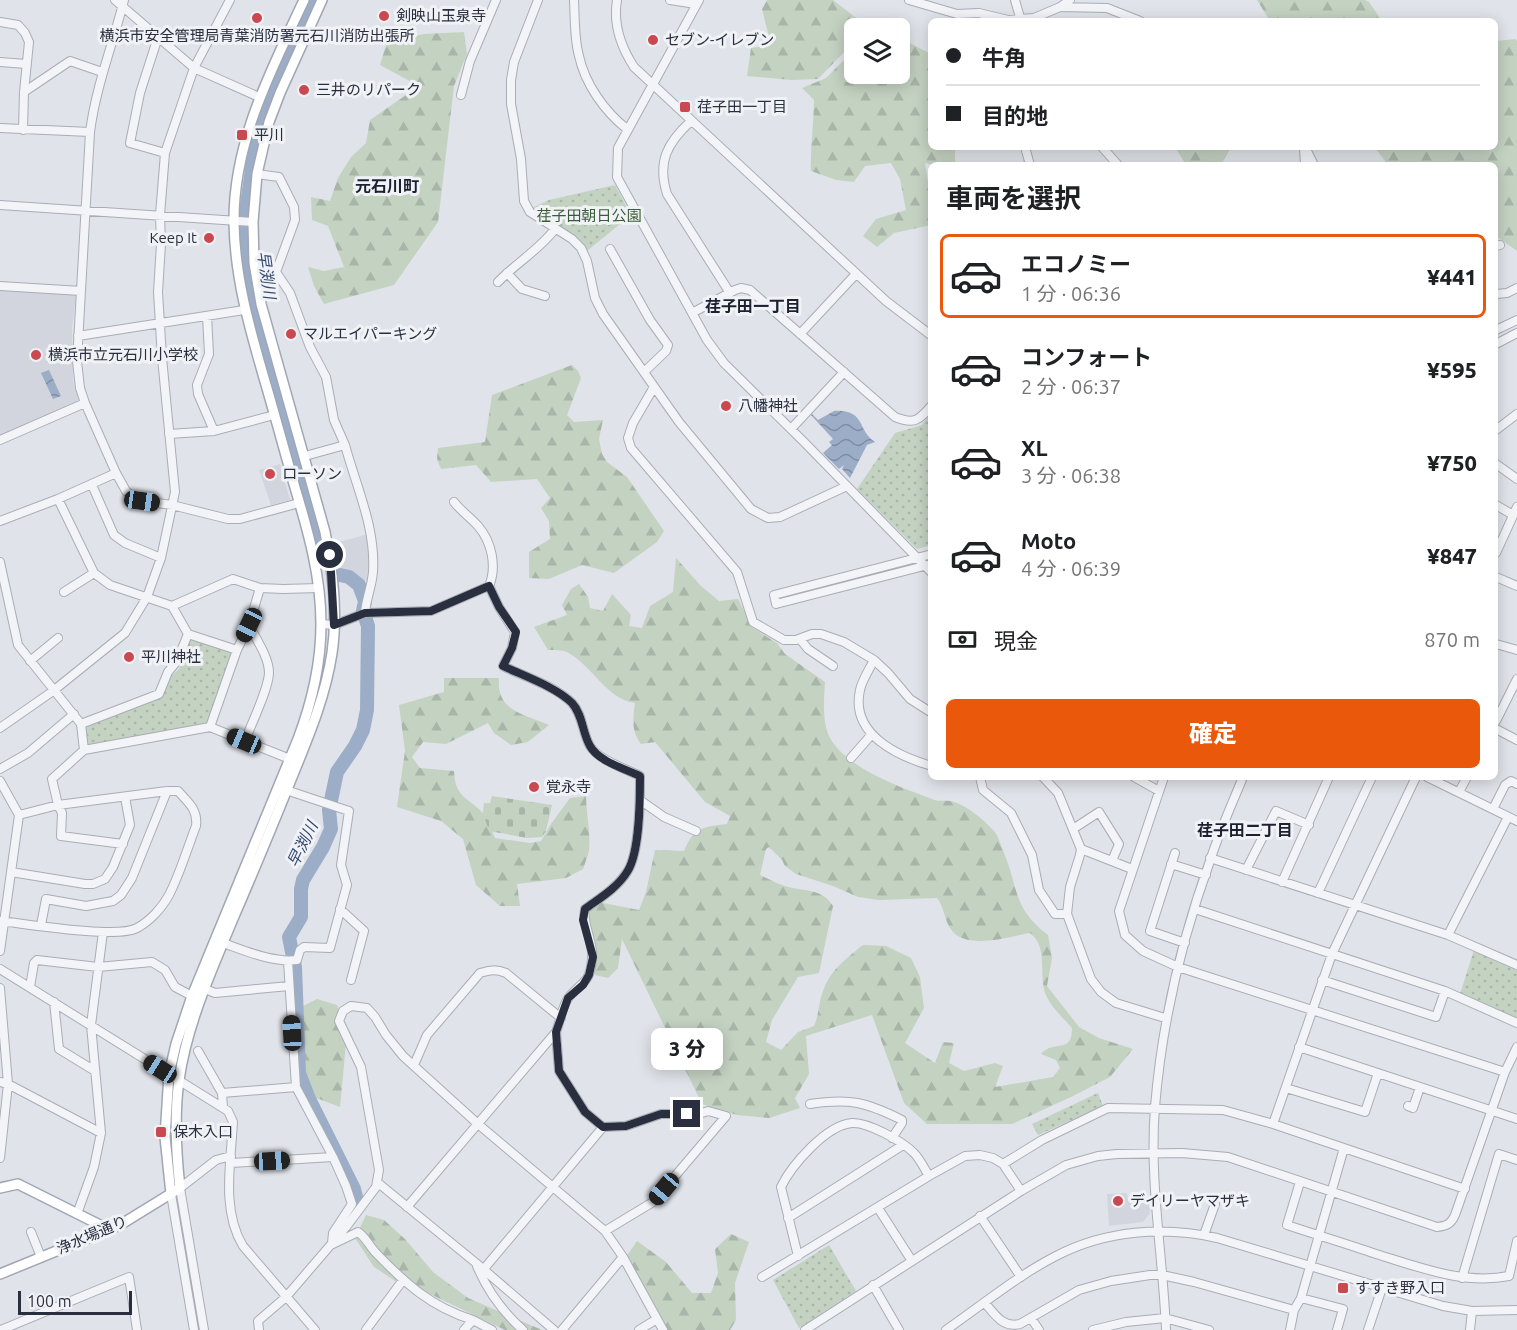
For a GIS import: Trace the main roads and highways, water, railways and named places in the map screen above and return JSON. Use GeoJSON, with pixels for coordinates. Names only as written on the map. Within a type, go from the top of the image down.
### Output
{"type":"FeatureCollection","features":[{"type":"Feature","properties":{"kind":"main road"},"geometry":{"type":"LineString","coordinates":[[176,1191],[179,1080],[189,1034],[223,943],[321,702],[330,668],[334,625],[330,555],[257,284],[244,221],[241,159],[259,97],[303,0]]}},
{"type":"Feature","properties":{"kind":"main road"},"geometry":{"type":"LineString","coordinates":[[176,1191],[165,1137],[170,1074],[176,1044],[192,996],[290,759],[305,718],[316,676],[321,624],[319,588],[311,545],[244,310],[237,266],[244,221],[275,104],[322,0]]}},
{"type":"Feature","properties":{"kind":"main road"},"geometry":{"type":"LineString","coordinates":[[0,1188],[18,1184],[108,1229]]}},
{"type":"Feature","properties":{"kind":"main road","name":"浄水場通り"},"geometry":{"type":"LineString","coordinates":[[0,1275],[120,1225],[176,1191]]}},
{"type":"Feature","properties":{"kind":"water"},"geometry":{"type":"Polygon","coordinates":[[[49,370],[61,396],[53,399],[41,373],[49,370]]]}},
{"type":"Feature","properties":{"kind":"water"},"geometry":{"type":"Polygon","coordinates":[[[834,411],[851,413],[875,442],[867,445],[850,478],[842,469],[844,465],[839,469],[823,453],[832,445],[829,442],[833,439],[811,415],[818,420],[834,411]]]}},
{"type":"Feature","properties":{"kind":"waterway","name":"早渕川"},"geometry":{"type":"LineString","coordinates":[[315,0],[266,107],[255,148],[245,219],[248,271],[254,306],[322,558]]}},
{"type":"Feature","properties":{"kind":"waterway","name":"早渕川"},"geometry":{"type":"LineString","coordinates":[[340,575],[349,577],[359,585],[365,601],[363,611],[368,626],[367,710],[363,730],[337,772],[329,810],[331,829],[303,880],[301,917],[289,937],[295,967],[299,1073],[309,1099],[354,1189],[358,1205]]}},
{"type":"Feature","properties":{"kind":"place","name":"剣映山玉泉寺"},"geometry":{"type":"Point","coordinates":[384,16]}},
{"type":"Feature","properties":{"kind":"place","name":"横浜市安全管理局青葉消防署元石川消防出張所"},"geometry":{"type":"Point","coordinates":[257,18]}},
{"type":"Feature","properties":{"kind":"place","name":"セブン-イレブン"},"geometry":{"type":"Point","coordinates":[653,40]}},
{"type":"Feature","properties":{"kind":"place","name":"三井のリパーク"},"geometry":{"type":"Point","coordinates":[304,90]}},
{"type":"Feature","properties":{"kind":"place","name":"荏子田一丁目"},"geometry":{"type":"Point","coordinates":[685,107]}},
{"type":"Feature","properties":{"kind":"place","name":"平川"},"geometry":{"type":"Point","coordinates":[242,135]}},
{"type":"Feature","properties":{"kind":"place","name":"Keep It"},"geometry":{"type":"Point","coordinates":[209,238]}},
{"type":"Feature","properties":{"kind":"place","name":"マルエイパーキング"},"geometry":{"type":"Point","coordinates":[291,334]}},
{"type":"Feature","properties":{"kind":"place","name":"横浜市立元石川小学校"},"geometry":{"type":"Point","coordinates":[36,355]}},
{"type":"Feature","properties":{"kind":"place","name":"八幡神社"},"geometry":{"type":"Point","coordinates":[726,406]}},
{"type":"Feature","properties":{"kind":"place","name":"ローソン"},"geometry":{"type":"Point","coordinates":[270,474]}},
{"type":"Feature","properties":{"kind":"place","name":"平川神社"},"geometry":{"type":"Point","coordinates":[129,657]}},
{"type":"Feature","properties":{"kind":"place","name":"覚永寺"},"geometry":{"type":"Point","coordinates":[534,787]}},
{"type":"Feature","properties":{"kind":"place","name":"保木入口"},"geometry":{"type":"Point","coordinates":[161,1132]}},
{"type":"Feature","properties":{"kind":"place","name":"デイリーヤマザキ"},"geometry":{"type":"Point","coordinates":[1118,1201]}},
{"type":"Feature","properties":{"kind":"place","name":"すすき野入口"},"geometry":{"type":"Point","coordinates":[1343,1288]}},
{"type":"Feature","properties":{"kind":"district","name":"元石川町"},"geometry":{"type":"Point","coordinates":[387,186]}},
{"type":"Feature","properties":{"kind":"district","name":"荏子田一丁目"},"geometry":{"type":"Point","coordinates":[753,306]}},
{"type":"Feature","properties":{"kind":"district","name":"荏子田二丁目"},"geometry":{"type":"Point","coordinates":[1245,830]}},
{"type":"Feature","properties":{"kind":"park label","name":"荏子田朝日公園"},"geometry":{"type":"Point","coordinates":[589,216]}}]}
